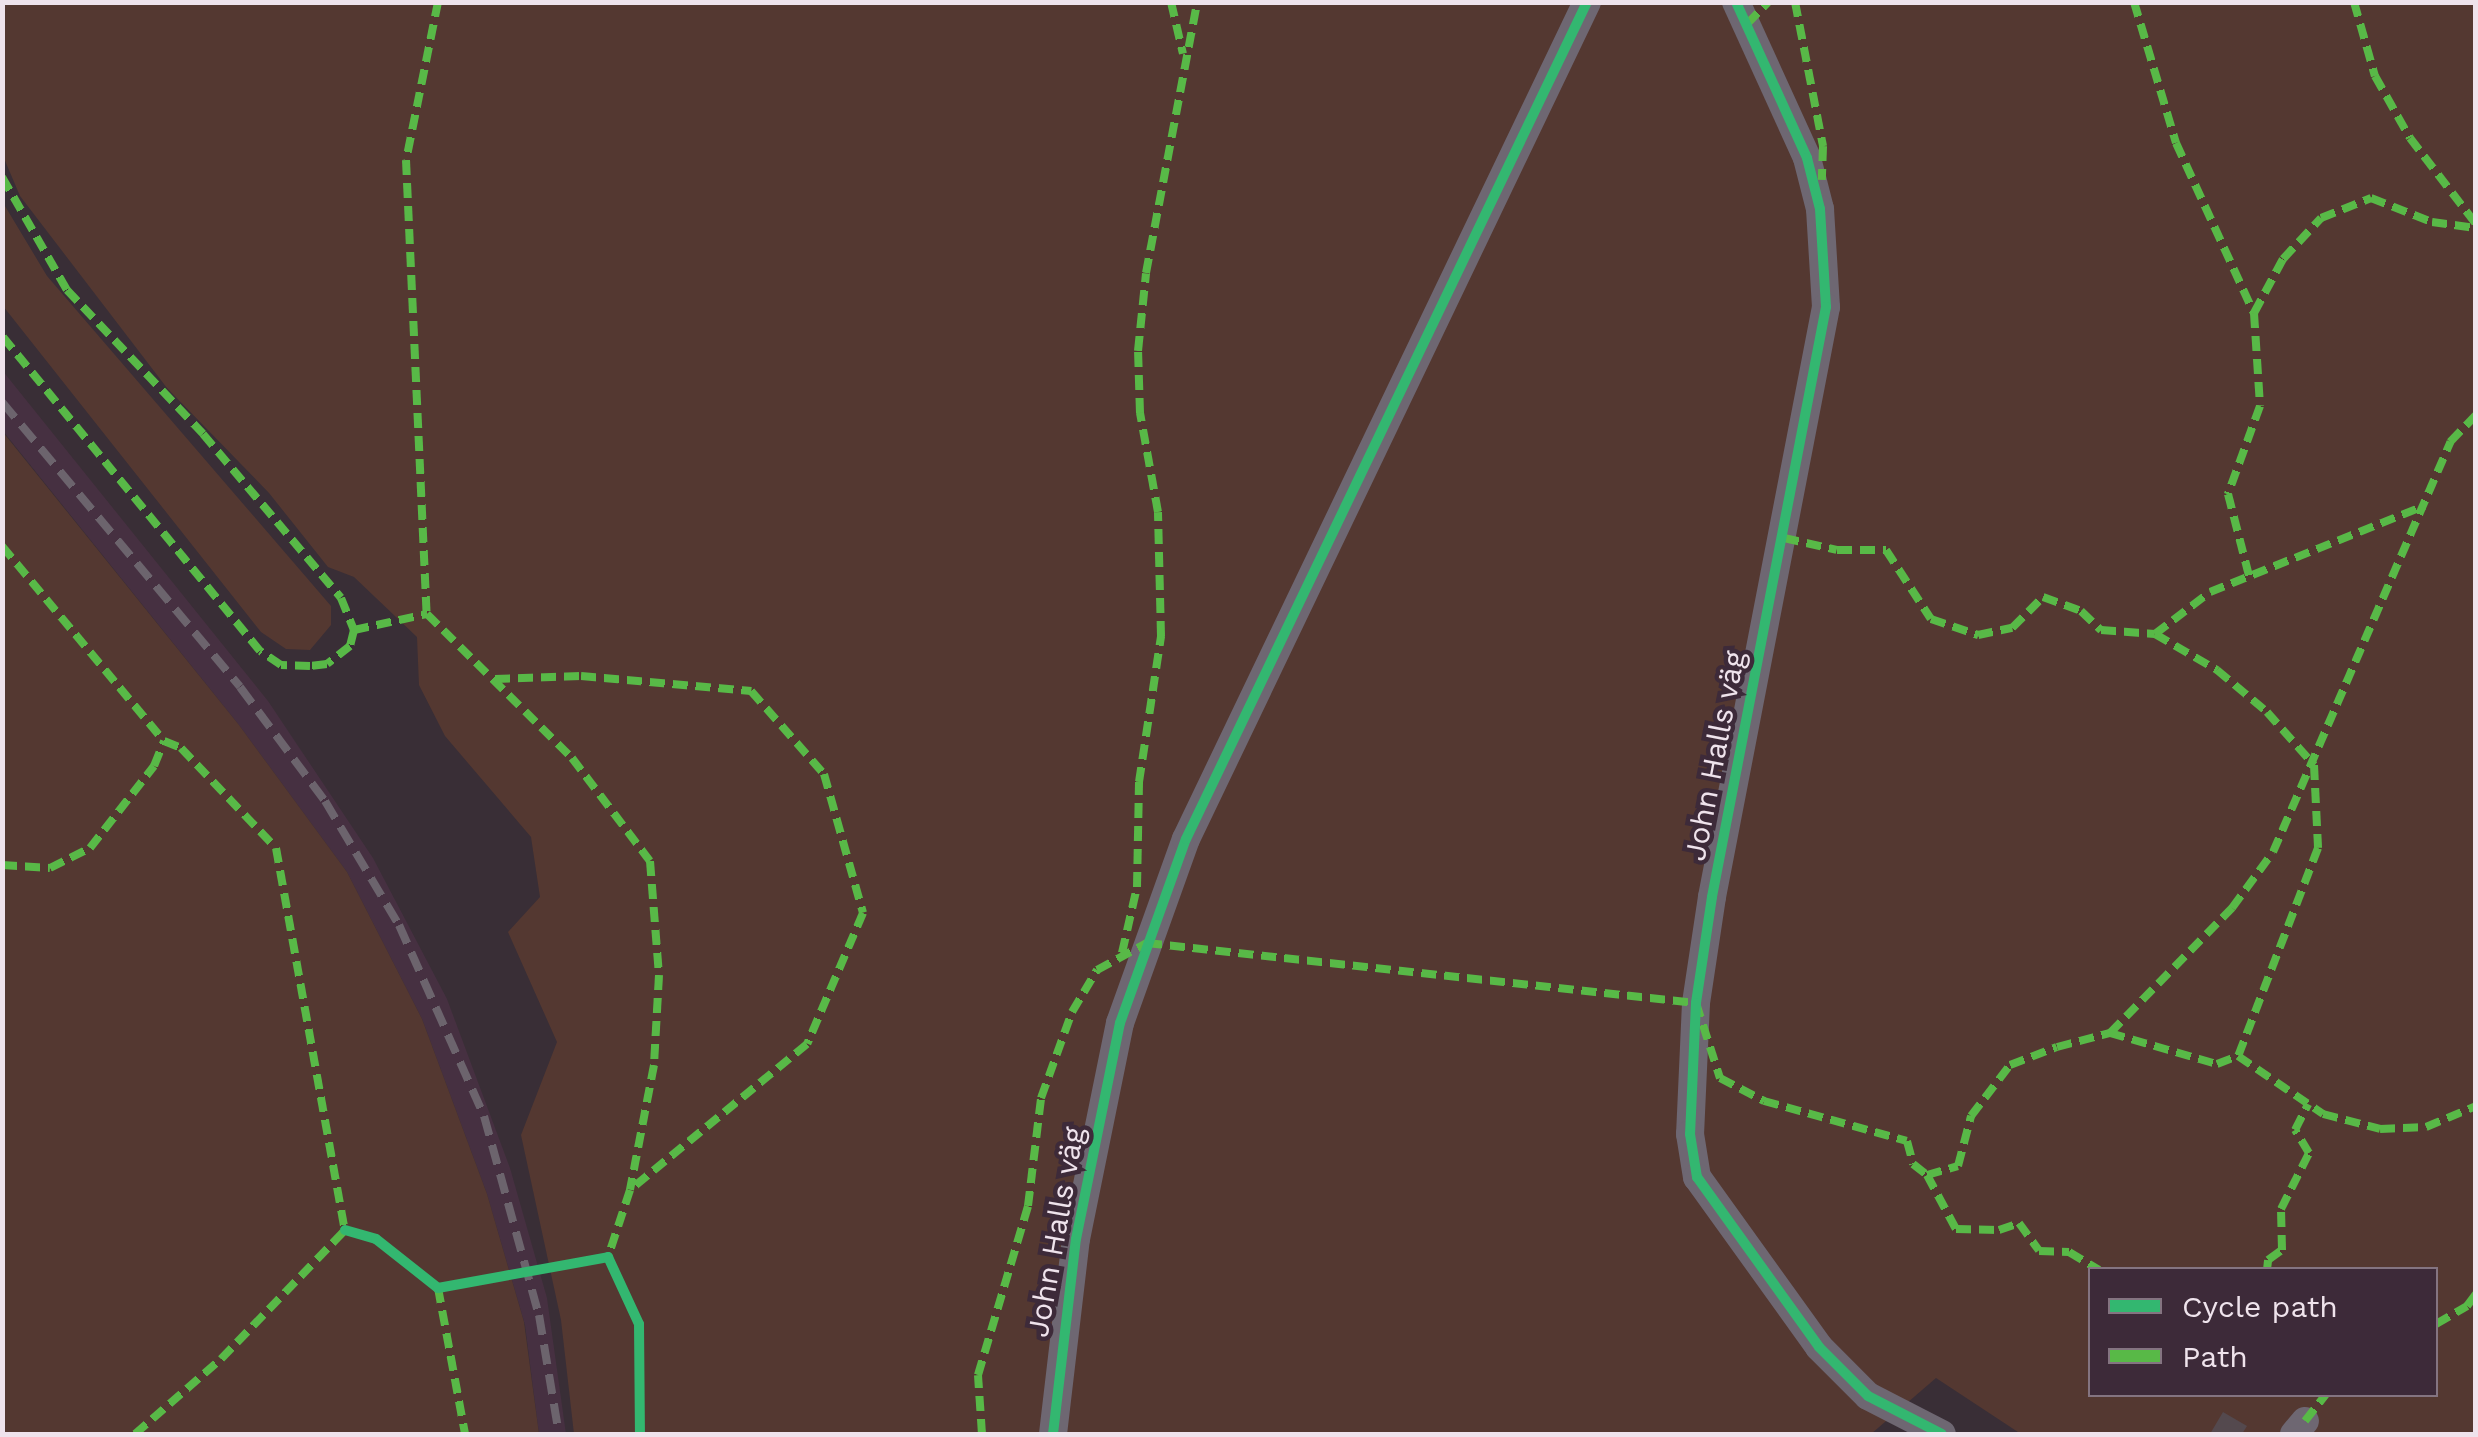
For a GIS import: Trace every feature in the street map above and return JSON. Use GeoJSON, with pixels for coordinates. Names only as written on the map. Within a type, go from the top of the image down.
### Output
{"type":"FeatureCollection","features":[{"type":"Feature","properties":{"kind":"street","name":"John Halls väg"},"geometry":{"type":"LineString","coordinates":[[1053,1434],[1076,1239],[1120,1023],[1186,839],[1586,2]]}},
{"type":"Feature","properties":{"kind":"street","name":"John Halls väg"},"geometry":{"type":"LineString","coordinates":[[1736,2],[1807,158],[1820,209],[1826,307],[1712,897],[1696,1004],[1690,1134],[1697,1178],[1819,1348],[1868,1396],[1942,1434]]}},
{"type":"Feature","properties":{"kind":"shaded area"},"geometry":{"type":"Polygon","coordinates":[[[2,3],[2475,3],[2475,1434],[2021,1434],[1936,1378],[1871,1434],[574,1434],[561,1320],[521,1135],[557,1042],[508,932],[540,897],[531,837],[445,736],[419,685],[417,637],[354,577],[328,567],[269,493],[167,388],[20,196],[3,156],[2,3]]]}},
{"type":"Feature","properties":{"kind":"shaded area"},"geometry":{"type":"Polygon","coordinates":[[[2,201],[47,276],[331,606],[331,625],[310,650],[286,649],[261,632],[3,306],[2,201]]]}},
{"type":"Feature","properties":{"kind":"shaded area"},"geometry":{"type":"Polygon","coordinates":[[[2,370],[268,701],[373,858],[447,999],[510,1168],[547,1298],[566,1434],[539,1434],[525,1325],[487,1194],[422,1019],[347,872],[239,725],[3,431],[2,370]]]}},
{"type":"Feature","properties":{"kind":"shaded area"},"geometry":{"type":"Polygon","coordinates":[[[2,431],[239,725],[347,872],[422,1019],[487,1194],[524,1322],[539,1434],[3,1434],[2,431]]]}},
{"type":"Feature","properties":{"kind":"building"},"geometry":{"type":"Polygon","coordinates":[[[2223,1412],[2247,1426],[2242,1434],[2210,1434],[2223,1412]]]}},
{"type":"Feature","properties":{"kind":"railway"},"geometry":{"type":"LineString","coordinates":[[2,402],[240,687],[325,801],[399,925],[484,1116],[539,1315],[559,1434]]}},
{"type":"Feature","properties":{"kind":"marked path"},"geometry":{"type":"LineString","coordinates":[[438,2],[406,160],[427,614],[572,758],[650,861],[659,975],[654,1065],[630,1190],[608,1257]]}},
{"type":"Feature","properties":{"kind":"marked path"},"geometry":{"type":"LineString","coordinates":[[1171,2],[1183,54]]}},
{"type":"Feature","properties":{"kind":"marked path"},"geometry":{"type":"LineString","coordinates":[[1122,953],[1137,887],[1139,782],[1161,636],[1158,512],[1140,413],[1138,351],[1146,273],[1197,2]]}},
{"type":"Feature","properties":{"kind":"marked path"},"geometry":{"type":"LineString","coordinates":[[1747,24],[1768,2]]}},
{"type":"Feature","properties":{"kind":"marked path"},"geometry":{"type":"LineString","coordinates":[[1795,2],[1823,146],[1822,180]]}},
{"type":"Feature","properties":{"kind":"marked path"},"geometry":{"type":"LineString","coordinates":[[2134,2],[2176,143],[2254,313],[2260,406],[2228,494],[2249,576]]}},
{"type":"Feature","properties":{"kind":"marked path"},"geometry":{"type":"LineString","coordinates":[[2354,2],[2375,76],[2410,138],[2476,224]]}},
{"type":"Feature","properties":{"kind":"marked path"},"geometry":{"type":"LineString","coordinates":[[2,177],[67,290],[203,434],[341,598],[354,630],[350,646],[327,664],[310,666],[281,665],[260,651],[2,336]]}},
{"type":"Feature","properties":{"kind":"marked path"},"geometry":{"type":"LineString","coordinates":[[2254,313],[2283,259],[2321,218],[2371,198],[2432,222],[2476,228]]}},
{"type":"Feature","properties":{"kind":"marked path"},"geometry":{"type":"LineString","coordinates":[[2110,1033],[2232,908],[2273,852],[2450,442],[2476,415]]}},
{"type":"Feature","properties":{"kind":"marked path"},"geometry":{"type":"LineString","coordinates":[[2155,634],[2210,592],[2424,506]]}},
{"type":"Feature","properties":{"kind":"marked path"},"geometry":{"type":"LineString","coordinates":[[1784,538],[1837,550],[1886,550],[1931,619],[1978,635],[2012,628],[2043,597],[2081,611],[2101,630],[2155,634],[2217,670],[2267,712],[2314,765],[2318,848],[2238,1056],[2323,1114],[2380,1129],[2426,1127],[2476,1106]]}},
{"type":"Feature","properties":{"kind":"marked path"},"geometry":{"type":"LineString","coordinates":[[2,546],[164,741],[181,748],[276,848],[345,1230]]}},
{"type":"Feature","properties":{"kind":"marked path"},"geometry":{"type":"LineString","coordinates":[[354,630],[427,614]]}},
{"type":"Feature","properties":{"kind":"marked path"},"geometry":{"type":"LineString","coordinates":[[495,679],[581,676],[751,691],[824,774],[863,913],[807,1044],[630,1190]]}},
{"type":"Feature","properties":{"kind":"marked path"},"geometry":{"type":"LineString","coordinates":[[2,865],[50,868],[90,848],[154,766],[164,741]]}},
{"type":"Feature","properties":{"kind":"marked path"},"geometry":{"type":"LineString","coordinates":[[982,1434],[978,1375],[1028,1206],[1041,1098],[1072,1012],[1097,970],[1147,943],[1696,1003],[1720,1078],[1764,1101],[1907,1141],[1913,1164],[1927,1175],[1958,1166],[1971,1116],[2010,1065],[2057,1047],[2110,1033],[2217,1064],[2238,1056]]}},
{"type":"Feature","properties":{"kind":"marked path"},"geometry":{"type":"LineString","coordinates":[[2267,1267],[2268,1260],[2282,1250],[2281,1209],[2309,1153],[2295,1130],[2308,1104]]}},
{"type":"Feature","properties":{"kind":"marked path"},"geometry":{"type":"LineString","coordinates":[[1927,1175],[1956,1229],[1999,1230],[2019,1223],[2039,1251],[2069,1252],[2094,1267]]}},
{"type":"Feature","properties":{"kind":"marked path"},"geometry":{"type":"LineString","coordinates":[[135,1434],[221,1359],[345,1230]]}},
{"type":"Feature","properties":{"kind":"marked path"},"geometry":{"type":"LineString","coordinates":[[438,1288],[465,1434]]}},
{"type":"Feature","properties":{"kind":"marked path"},"geometry":{"type":"LineString","coordinates":[[2438,1323],[2467,1306],[2476,1294]]}},
{"type":"Feature","properties":{"kind":"marked path"},"geometry":{"type":"LineString","coordinates":[[2305,1421],[2324,1397]]}},
{"type":"Feature","properties":{"kind":"cycle path"},"geometry":{"type":"LineString","coordinates":[[1053,1434],[1076,1239],[1120,1023],[1186,839],[1587,2]]}},
{"type":"Feature","properties":{"kind":"cycle path"},"geometry":{"type":"LineString","coordinates":[[1736,2],[1807,158],[1820,209],[1826,307],[1712,897],[1696,1003],[1690,1134],[1697,1177],[1819,1347],[1868,1396],[1942,1434]]}},
{"type":"Feature","properties":{"kind":"cycle path"},"geometry":{"type":"LineString","coordinates":[[345,1230],[376,1239],[438,1288],[608,1257],[639,1324],[640,1434]]}}]}
